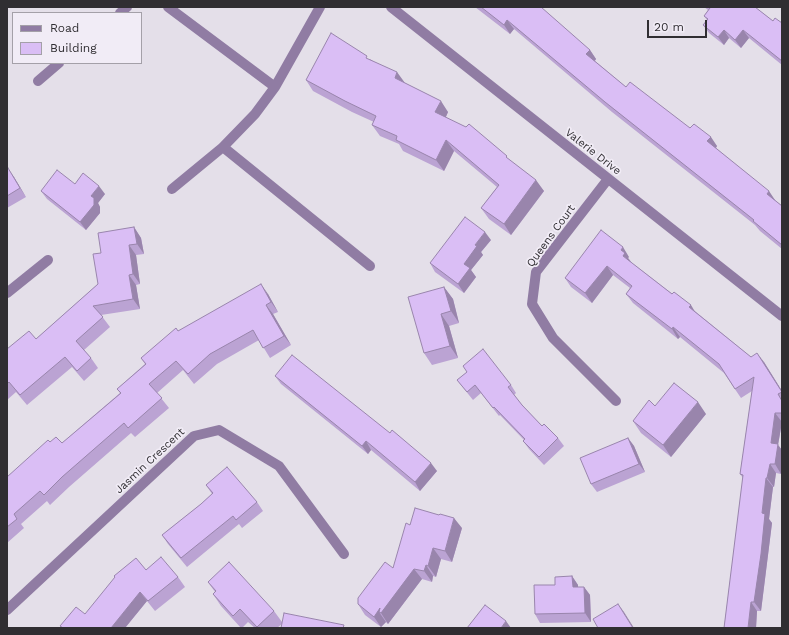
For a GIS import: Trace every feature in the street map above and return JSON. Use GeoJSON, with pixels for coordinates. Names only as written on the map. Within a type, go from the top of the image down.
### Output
{"type":"FeatureCollection","features":[{"type":"Feature","properties":{"kind":"street"},"geometry":{"type":"LineString","coordinates":[[168,7],[275,87]]}},
{"type":"Feature","properties":{"kind":"street"},"geometry":{"type":"LineString","coordinates":[[172,189],[222,147],[255,114],[275,87],[320,7]]}},
{"type":"Feature","properties":{"kind":"street","name":"Valerie Drive"},"geometry":{"type":"LineString","coordinates":[[391,7],[782,316]]}},
{"type":"Feature","properties":{"kind":"street"},"geometry":{"type":"LineString","coordinates":[[38,81],[58,64]]}},
{"type":"Feature","properties":{"kind":"street"},"geometry":{"type":"LineString","coordinates":[[222,147],[370,266]]}},
{"type":"Feature","properties":{"kind":"street","name":"Queens Court"},"geometry":{"type":"LineString","coordinates":[[608,180],[536,272],[532,304],[553,338],[616,401]]}},
{"type":"Feature","properties":{"kind":"street"},"geometry":{"type":"LineString","coordinates":[[7,294],[48,260]]}},
{"type":"Feature","properties":{"kind":"street","name":"Jasmin Crescent"},"geometry":{"type":"LineString","coordinates":[[7,610],[194,436],[219,430],[279,466],[344,554]]}},
{"type":"Feature","properties":{"kind":"building"},"geometry":{"type":"Polygon","coordinates":[[[481,7],[541,7],[590,50],[586,54],[626,87],[630,82],[690,128],[694,124],[711,137],[707,141],[769,191],[767,194],[782,206],[782,245],[753,221],[754,220],[605,102],[507,20],[504,25],[481,7]]]}},
{"type":"Feature","properties":{"kind":"building"},"geometry":{"type":"Polygon","coordinates":[[[708,7],[755,7],[773,21],[775,18],[782,23],[782,61],[743,30],[735,40],[724,30],[718,37],[703,25],[708,19],[704,16],[710,8],[708,7]]]}},
{"type":"Feature","properties":{"kind":"building"},"geometry":{"type":"Polygon","coordinates":[[[331,33],[367,56],[366,58],[397,72],[395,78],[441,101],[435,112],[466,127],[469,124],[507,156],[506,157],[536,180],[504,224],[481,208],[499,185],[446,140],[436,160],[396,140],[397,136],[372,125],[376,116],[306,80],[331,33]]]}},
{"type":"Feature","properties":{"kind":"building"},"geometry":{"type":"Polygon","coordinates":[[[8,168],[20,188],[7,196],[7,169],[8,168]]]}},
{"type":"Feature","properties":{"kind":"building"},"geometry":{"type":"Polygon","coordinates":[[[57,170],[75,184],[83,173],[99,186],[91,196],[94,198],[94,205],[80,222],[41,191],[57,170]]]}},
{"type":"Feature","properties":{"kind":"building"},"geometry":{"type":"Polygon","coordinates":[[[465,217],[485,232],[475,245],[477,246],[464,264],[470,268],[458,284],[430,263],[465,217]]]}},
{"type":"Feature","properties":{"kind":"building"},"geometry":{"type":"Polygon","coordinates":[[[134,227],[137,244],[129,245],[133,274],[129,275],[133,299],[93,306],[103,317],[76,341],[91,358],[77,371],[65,357],[20,395],[9,382],[7,384],[7,349],[29,331],[36,339],[98,284],[93,254],[101,253],[98,233],[134,227]]]}},
{"type":"Feature","properties":{"kind":"building"},"geometry":{"type":"Polygon","coordinates":[[[601,230],[623,247],[621,250],[625,253],[623,256],[672,294],[674,292],[691,305],[689,307],[751,357],[757,353],[782,392],[778,394],[782,401],[782,413],[775,413],[771,443],[778,444],[775,464],[770,464],[766,478],[762,513],[765,514],[761,554],[754,602],[751,602],[748,628],[724,628],[743,475],[740,474],[754,377],[735,389],[719,364],[673,327],[672,329],[626,294],[632,286],[607,266],[585,293],[565,278],[601,230]]]}},
{"type":"Feature","properties":{"kind":"building"},"geometry":{"type":"Polygon","coordinates":[[[261,284],[271,302],[266,305],[284,336],[263,348],[253,330],[210,354],[188,374],[176,361],[149,384],[162,398],[128,428],[124,423],[62,477],[44,495],[40,491],[14,514],[17,519],[7,527],[7,477],[48,440],[50,442],[56,437],[62,443],[121,393],[117,389],[146,364],[141,358],[176,328],[178,331],[261,284]]]}},
{"type":"Feature","properties":{"kind":"building"},"geometry":{"type":"Polygon","coordinates":[[[444,287],[451,311],[441,314],[450,346],[424,353],[408,297],[444,287]]]}},
{"type":"Feature","properties":{"kind":"building"},"geometry":{"type":"Polygon","coordinates":[[[483,349],[511,385],[508,387],[522,405],[542,426],[544,424],[558,438],[539,457],[523,441],[525,439],[494,407],[493,408],[475,385],[467,392],[457,380],[467,372],[463,366],[483,349]]]}},
{"type":"Feature","properties":{"kind":"building"},"geometry":{"type":"Polygon","coordinates":[[[292,355],[390,433],[392,430],[431,463],[415,482],[366,441],[362,446],[275,376],[292,355]]]}},
{"type":"Feature","properties":{"kind":"building"},"geometry":{"type":"Polygon","coordinates":[[[674,383],[698,402],[663,445],[633,421],[649,400],[655,406],[674,383]]]}},
{"type":"Feature","properties":{"kind":"building"},"geometry":{"type":"Polygon","coordinates":[[[628,438],[639,464],[591,484],[580,458],[628,438]]]}},
{"type":"Feature","properties":{"kind":"building"},"geometry":{"type":"Polygon","coordinates":[[[227,467],[257,502],[236,520],[233,516],[181,558],[162,535],[213,493],[206,485],[227,467]]]}},
{"type":"Feature","properties":{"kind":"building"},"geometry":{"type":"Polygon","coordinates":[[[415,508],[454,518],[445,551],[433,548],[428,566],[426,565],[424,571],[414,569],[381,613],[379,612],[380,608],[374,617],[358,604],[358,598],[385,562],[393,568],[406,523],[410,525],[415,508]]]}},
{"type":"Feature","properties":{"kind":"building"},"geometry":{"type":"Polygon","coordinates":[[[161,557],[178,577],[148,601],[140,592],[111,628],[63,628],[60,626],[76,607],[85,614],[115,577],[114,576],[136,558],[146,570],[161,557]]]}},
{"type":"Feature","properties":{"kind":"building"},"geometry":{"type":"Polygon","coordinates":[[[229,562],[274,611],[257,627],[240,609],[233,616],[213,594],[216,591],[208,582],[229,562]]]}},
{"type":"Feature","properties":{"kind":"building"},"geometry":{"type":"Polygon","coordinates":[[[572,576],[573,587],[584,587],[585,613],[535,614],[534,585],[555,585],[555,577],[572,576]]]}},
{"type":"Feature","properties":{"kind":"building"},"geometry":{"type":"Polygon","coordinates":[[[618,604],[633,628],[598,628],[593,619],[618,604]]]}},
{"type":"Feature","properties":{"kind":"building"},"geometry":{"type":"Polygon","coordinates":[[[485,605],[506,621],[501,628],[467,628],[485,605]]]}},
{"type":"Feature","properties":{"kind":"building"},"geometry":{"type":"Polygon","coordinates":[[[284,613],[344,625],[343,628],[281,628],[284,613]]]}}]}
